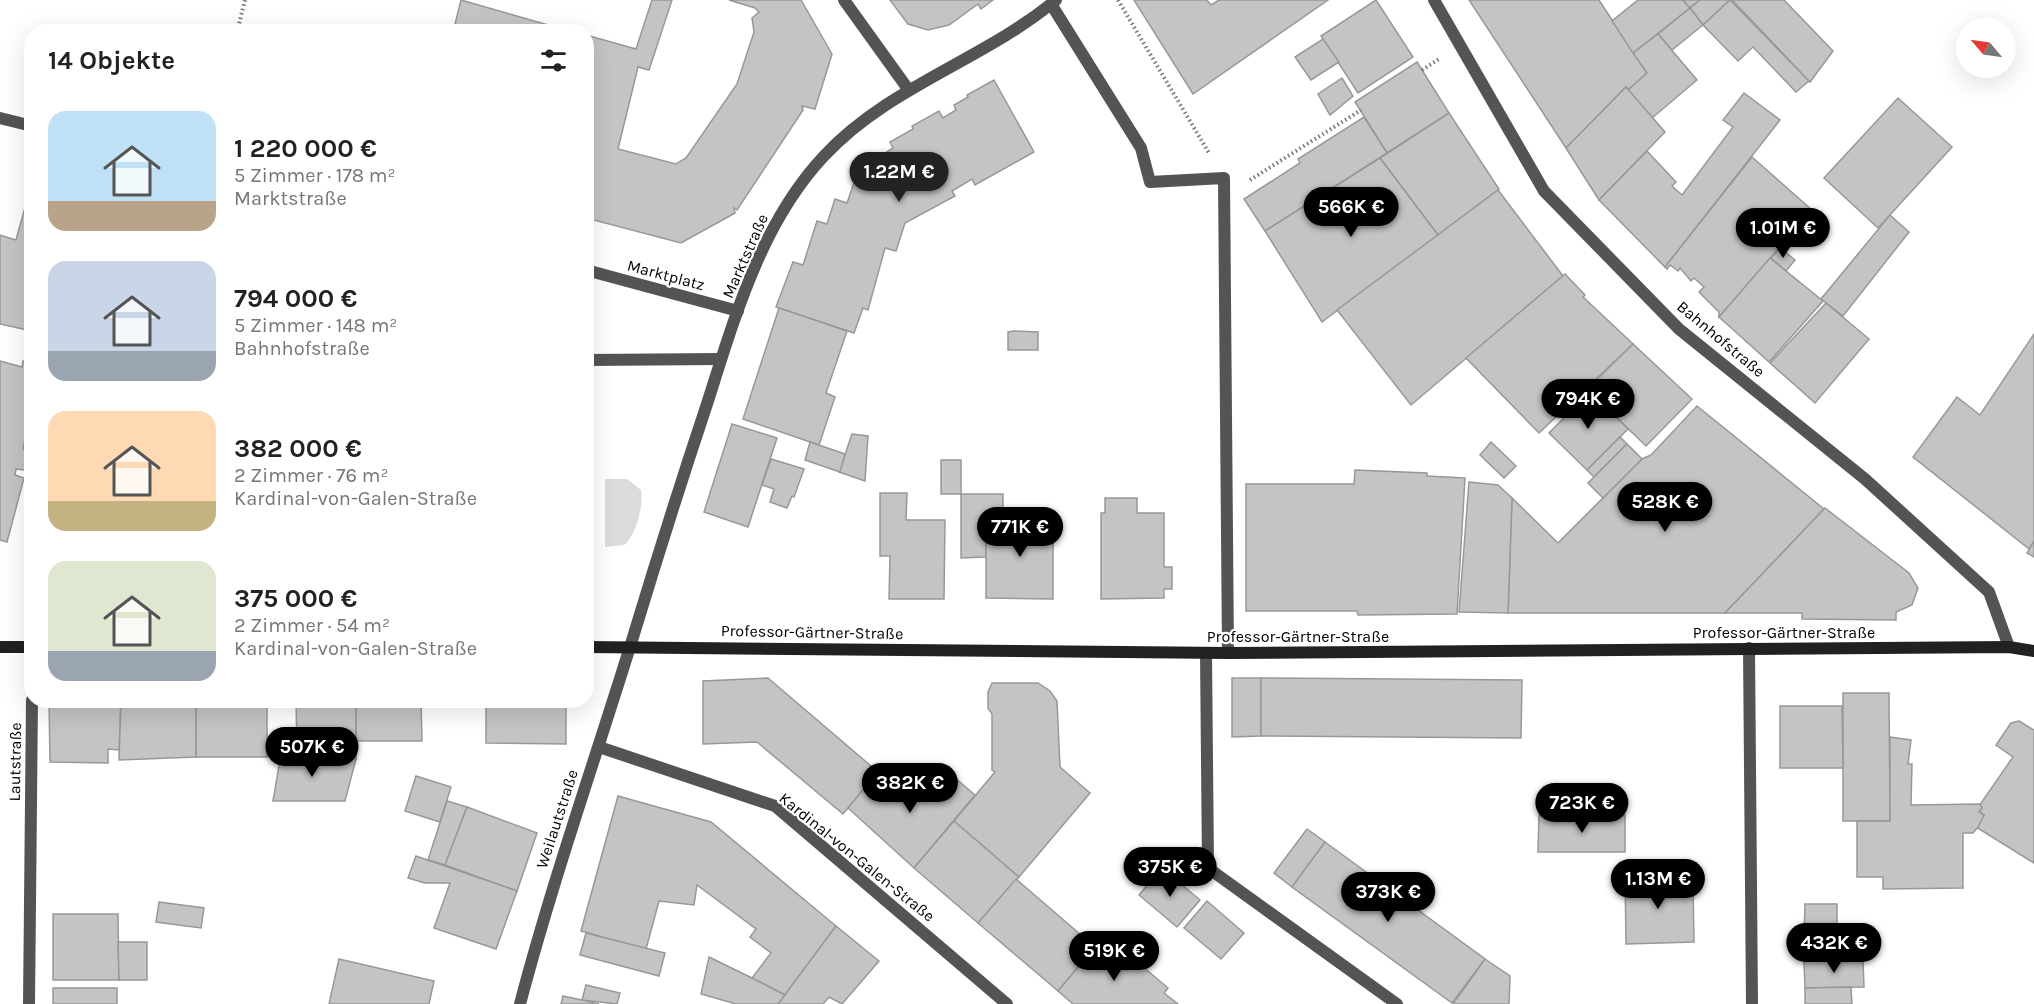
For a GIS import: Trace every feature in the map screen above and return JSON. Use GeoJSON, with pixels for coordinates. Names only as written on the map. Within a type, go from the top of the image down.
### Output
{"type":"FeatureCollection","features":[{"type":"Feature","properties":{"kind":"street"},"geometry":{"type":"LineString","coordinates":[[844,0],[908,89]]}},
{"type":"Feature","properties":{"kind":"street","name":"Bahnhofstraße"},"geometry":{"type":"LineString","coordinates":[[1434,0],[1544,192],[1679,329],[1865,479],[1989,592],[2009,647]]}},
{"type":"Feature","properties":{"kind":"street"},"geometry":{"type":"LineString","coordinates":[[1054,2],[1141,148],[1150,182],[1224,178],[1228,653]]}},
{"type":"Feature","properties":{"kind":"street","name":"Marktstraße"},"geometry":{"type":"LineString","coordinates":[[630,646],[738,311],[765,243],[792,195],[824,155],[859,124],[908,89],[980,50],[1054,2]]}},
{"type":"Feature","properties":{"kind":"street"},"geometry":{"type":"LineString","coordinates":[[0,118],[24,124]]}},
{"type":"Feature","properties":{"kind":"street","name":"Marktplatz"},"geometry":{"type":"LineString","coordinates":[[594,272],[738,311]]}},
{"type":"Feature","properties":{"kind":"street"},"geometry":{"type":"LineString","coordinates":[[594,360],[721,359]]}},
{"type":"Feature","properties":{"kind":"street","name":"Professor-Gärtner-Straße"},"geometry":{"type":"LineString","coordinates":[[594,646],[1206,653],[2009,647]]}},
{"type":"Feature","properties":{"kind":"street","name":"Weilautstraße"},"geometry":{"type":"LineString","coordinates":[[520,1004],[546,906],[630,646]]}},
{"type":"Feature","properties":{"kind":"street"},"geometry":{"type":"LineString","coordinates":[[0,647],[24,647]]}},
{"type":"Feature","properties":{"kind":"street"},"geometry":{"type":"LineString","coordinates":[[2009,647],[2034,651]]}},
{"type":"Feature","properties":{"kind":"street"},"geometry":{"type":"LineString","coordinates":[[1749,648],[1752,1004]]}},
{"type":"Feature","properties":{"kind":"street"},"geometry":{"type":"LineString","coordinates":[[1206,653],[1208,868],[1397,1004]]}},
{"type":"Feature","properties":{"kind":"street","name":"Lautstraße"},"geometry":{"type":"LineString","coordinates":[[29,1004],[32,708]]}},
{"type":"Feature","properties":{"kind":"street","name":"Kardinal-von-Galen-Straße"},"geometry":{"type":"LineString","coordinates":[[599,747],[774,806],[1007,1004]]}},
{"type":"Feature","properties":{"kind":"path"},"geometry":{"type":"LineString","coordinates":[[239,24],[245,0]]}},
{"type":"Feature","properties":{"kind":"path"},"geometry":{"type":"LineString","coordinates":[[1118,0],[1224,178],[1237,188],[1361,110]]}},
{"type":"Feature","properties":{"kind":"shaded area"},"geometry":{"type":"Polygon","coordinates":[[[605,479],[627,479],[641,490],[638,519],[632,535],[624,545],[605,547],[605,479]]]}},
{"type":"Feature","properties":{"kind":"building"},"geometry":{"type":"Polygon","coordinates":[[[461,0],[545,24],[455,24],[461,0]]]}},
{"type":"Feature","properties":{"kind":"building"},"geometry":{"type":"Polygon","coordinates":[[[652,0],[672,0],[649,70],[638,67],[618,149],[676,164],[686,158],[737,84],[754,32],[752,18],[759,12],[755,8],[729,0],[801,0],[832,54],[815,109],[802,106],[803,110],[737,210],[734,208],[735,213],[681,243],[594,220],[594,37],[636,49],[652,0]]]}},
{"type":"Feature","properties":{"kind":"building"},"geometry":{"type":"Polygon","coordinates":[[[890,0],[993,0],[981,9],[978,4],[949,25],[928,30],[908,24],[890,0]]]}},
{"type":"Feature","properties":{"kind":"building"},"geometry":{"type":"Polygon","coordinates":[[[1134,0],[1207,0],[1211,5],[1219,0],[1328,0],[1193,94],[1134,0]]]}},
{"type":"Feature","properties":{"kind":"building"},"geometry":{"type":"Polygon","coordinates":[[[1376,0],[1413,57],[1358,93],[1321,36],[1376,0]]]}},
{"type":"Feature","properties":{"kind":"building"},"geometry":{"type":"Polygon","coordinates":[[[1469,0],[1599,0],[1647,73],[1628,90],[1626,87],[1566,148],[1469,0]]]}},
{"type":"Feature","properties":{"kind":"building"},"geometry":{"type":"Polygon","coordinates":[[[1638,0],[1683,0],[1690,8],[1633,53],[1612,21],[1638,0]]]}},
{"type":"Feature","properties":{"kind":"building"},"geometry":{"type":"Polygon","coordinates":[[[1683,0],[1700,0],[1690,8],[1683,0]]]}},
{"type":"Feature","properties":{"kind":"building"},"geometry":{"type":"Polygon","coordinates":[[[1700,0],[1730,0],[1703,25],[1690,8],[1700,0]]]}},
{"type":"Feature","properties":{"kind":"building"},"geometry":{"type":"Polygon","coordinates":[[[1730,0],[1809,81],[1796,92],[1753,47],[1738,61],[1703,25],[1730,0]]]}},
{"type":"Feature","properties":{"kind":"building"},"geometry":{"type":"Polygon","coordinates":[[[1732,0],[1784,0],[1833,51],[1810,82],[1732,0]]]}},
{"type":"Feature","properties":{"kind":"building"},"geometry":{"type":"Polygon","coordinates":[[[1690,8],[1703,25],[1672,50],[1658,34],[1690,8]]]}},
{"type":"Feature","properties":{"kind":"building"},"geometry":{"type":"Polygon","coordinates":[[[1658,34],[1697,80],[1652,118],[1628,90],[1647,73],[1633,53],[1658,34]]]}},
{"type":"Feature","properties":{"kind":"building"},"geometry":{"type":"Polygon","coordinates":[[[1323,39],[1339,62],[1311,80],[1295,57],[1323,39]]]}},
{"type":"Feature","properties":{"kind":"building"},"geometry":{"type":"Polygon","coordinates":[[[1417,62],[1449,113],[1387,153],[1355,102],[1417,62]]]}},
{"type":"Feature","properties":{"kind":"building"},"geometry":{"type":"Polygon","coordinates":[[[1342,78],[1353,96],[1330,115],[1318,94],[1342,78]]]}},
{"type":"Feature","properties":{"kind":"building"},"geometry":{"type":"Polygon","coordinates":[[[994,80],[1034,152],[975,185],[972,179],[952,191],[955,196],[905,223],[896,251],[885,248],[868,310],[863,308],[854,333],[776,307],[793,262],[803,265],[817,221],[827,224],[835,199],[847,203],[858,171],[893,148],[890,142],[913,129],[912,126],[939,111],[943,118],[956,110],[954,105],[968,97],[967,95],[994,80]]]}},
{"type":"Feature","properties":{"kind":"building"},"geometry":{"type":"Polygon","coordinates":[[[1626,87],[1665,132],[1599,200],[1566,148],[1626,87]]]}},
{"type":"Feature","properties":{"kind":"building"},"geometry":{"type":"Polygon","coordinates":[[[1744,93],[1780,120],[1665,267],[1599,200],[1647,151],[1676,182],[1672,186],[1682,195],[1733,127],[1723,120],[1744,93]]]}},
{"type":"Feature","properties":{"kind":"building"},"geometry":{"type":"Polygon","coordinates":[[[1898,98],[1952,147],[1878,228],[1824,178],[1898,98]]]}},
{"type":"Feature","properties":{"kind":"building"},"geometry":{"type":"Polygon","coordinates":[[[1449,113],[1499,189],[1438,235],[1380,158],[1449,113]]]}},
{"type":"Feature","properties":{"kind":"building"},"geometry":{"type":"Polygon","coordinates":[[[1364,117],[1387,153],[1265,231],[1244,199],[1300,163],[1298,159],[1364,117]]]}},
{"type":"Feature","properties":{"kind":"building"},"geometry":{"type":"Polygon","coordinates":[[[1752,157],[1812,210],[1719,317],[1719,312],[1699,292],[1704,287],[1694,278],[1691,281],[1680,268],[1678,271],[1670,265],[1667,269],[1665,267],[1752,157]]]}},
{"type":"Feature","properties":{"kind":"building"},"geometry":{"type":"Polygon","coordinates":[[[1380,158],[1438,235],[1322,322],[1265,231],[1380,158]]]}},
{"type":"Feature","properties":{"kind":"building"},"geometry":{"type":"Polygon","coordinates":[[[1498,190],[1563,276],[1411,405],[1337,310],[1498,190]]]}},
{"type":"Feature","properties":{"kind":"building"},"geometry":{"type":"Polygon","coordinates":[[[24,211],[24,329],[0,324],[0,235],[16,240],[24,211]]]}},
{"type":"Feature","properties":{"kind":"building"},"geometry":{"type":"Polygon","coordinates":[[[1890,215],[1909,232],[1843,316],[1821,299],[1890,215]]]}},
{"type":"Feature","properties":{"kind":"building"},"geometry":{"type":"Polygon","coordinates":[[[1780,248],[1795,260],[1786,271],[1771,258],[1780,248]]]}},
{"type":"Feature","properties":{"kind":"building"},"geometry":{"type":"Polygon","coordinates":[[[1770,258],[1823,301],[1769,362],[1719,317],[1770,258]]]}},
{"type":"Feature","properties":{"kind":"building"},"geometry":{"type":"Polygon","coordinates":[[[1565,274],[1585,295],[1583,297],[1633,344],[1539,433],[1466,358],[1565,274]]]}},
{"type":"Feature","properties":{"kind":"building"},"geometry":{"type":"Polygon","coordinates":[[[1826,303],[1869,339],[1815,403],[1770,363],[1826,303]]]}},
{"type":"Feature","properties":{"kind":"building"},"geometry":{"type":"Polygon","coordinates":[[[779,308],[847,331],[826,393],[835,397],[819,445],[743,419],[779,308]]]}},
{"type":"Feature","properties":{"kind":"building"},"geometry":{"type":"Polygon","coordinates":[[[1008,332],[1038,332],[1038,350],[1008,350],[1008,332]]]}},
{"type":"Feature","properties":{"kind":"building"},"geometry":{"type":"Polygon","coordinates":[[[2034,334],[2034,541],[2029,549],[1913,457],[1957,397],[1980,415],[2034,334]]]}},
{"type":"Feature","properties":{"kind":"building"},"geometry":{"type":"Polygon","coordinates":[[[1633,344],[1692,399],[1646,446],[1587,389],[1633,344]]]}},
{"type":"Feature","properties":{"kind":"building"},"geometry":{"type":"Polygon","coordinates":[[[0,361],[22,367],[23,361],[24,470],[16,469],[15,475],[24,478],[7,542],[0,540],[0,361]]]}},
{"type":"Feature","properties":{"kind":"building"},"geometry":{"type":"Polygon","coordinates":[[[1587,389],[1628,429],[1587,470],[1549,433],[1580,402],[1577,399],[1587,389]]]}},
{"type":"Feature","properties":{"kind":"building"},"geometry":{"type":"Polygon","coordinates":[[[1697,406],[1824,509],[1725,613],[1508,613],[1512,498],[1558,543],[1642,459],[1651,455],[1697,406]]]}},
{"type":"Feature","properties":{"kind":"building"},"geometry":{"type":"Polygon","coordinates":[[[732,424],[777,438],[748,527],[704,512],[732,424]]]}},
{"type":"Feature","properties":{"kind":"building"},"geometry":{"type":"Polygon","coordinates":[[[852,434],[868,436],[865,481],[839,472],[852,434]]]}},
{"type":"Feature","properties":{"kind":"building"},"geometry":{"type":"Polygon","coordinates":[[[1620,437],[1627,444],[1594,477],[1587,470],[1620,437]]]}},
{"type":"Feature","properties":{"kind":"building"},"geometry":{"type":"Polygon","coordinates":[[[810,442],[845,454],[840,472],[805,460],[810,442]]]}},
{"type":"Feature","properties":{"kind":"building"},"geometry":{"type":"Polygon","coordinates":[[[1491,442],[1516,466],[1504,478],[1480,455],[1491,442]]]}},
{"type":"Feature","properties":{"kind":"building"},"geometry":{"type":"Polygon","coordinates":[[[1627,444],[1642,459],[1603,498],[1588,483],[1627,444]]]}},
{"type":"Feature","properties":{"kind":"building"},"geometry":{"type":"Polygon","coordinates":[[[771,459],[804,469],[794,497],[792,496],[787,508],[770,502],[774,489],[762,485],[771,459]]]}},
{"type":"Feature","properties":{"kind":"building"},"geometry":{"type":"Polygon","coordinates":[[[941,460],[961,460],[961,494],[941,494],[941,460]]]}},
{"type":"Feature","properties":{"kind":"building"},"geometry":{"type":"Polygon","coordinates":[[[1355,470],[1427,473],[1427,476],[1465,478],[1457,614],[1358,615],[1357,611],[1246,611],[1246,484],[1354,484],[1355,470]]]}},
{"type":"Feature","properties":{"kind":"building"},"geometry":{"type":"Polygon","coordinates":[[[1469,482],[1498,485],[1512,498],[1508,613],[1459,612],[1469,482]]]}},
{"type":"Feature","properties":{"kind":"building"},"geometry":{"type":"Polygon","coordinates":[[[880,493],[907,493],[906,520],[945,520],[944,599],[889,599],[890,556],[880,556],[880,493]]]}},
{"type":"Feature","properties":{"kind":"building"},"geometry":{"type":"Polygon","coordinates":[[[961,494],[1003,494],[1003,517],[986,518],[986,557],[961,558],[961,494]]]}},
{"type":"Feature","properties":{"kind":"building"},"geometry":{"type":"Polygon","coordinates":[[[1105,498],[1137,498],[1137,513],[1164,513],[1164,567],[1172,567],[1172,589],[1164,589],[1164,598],[1101,599],[1101,513],[1105,513],[1105,498]]]}},
{"type":"Feature","properties":{"kind":"building"},"geometry":{"type":"Polygon","coordinates":[[[1825,508],[1909,573],[1918,588],[1912,605],[1896,612],[1896,620],[1802,619],[1802,613],[1725,613],[1825,508]]]}},
{"type":"Feature","properties":{"kind":"building"},"geometry":{"type":"Polygon","coordinates":[[[986,518],[1053,518],[1053,599],[986,598],[986,518]]]}},
{"type":"Feature","properties":{"kind":"building"},"geometry":{"type":"Polygon","coordinates":[[[2034,541],[2034,557],[2027,553],[2034,541]]]}},
{"type":"Feature","properties":{"kind":"building"},"geometry":{"type":"Polygon","coordinates":[[[768,678],[878,772],[843,814],[757,742],[703,744],[703,681],[768,678]]]}},
{"type":"Feature","properties":{"kind":"building"},"geometry":{"type":"Polygon","coordinates":[[[1232,678],[1261,678],[1261,736],[1232,737],[1232,678]]]}},
{"type":"Feature","properties":{"kind":"building"},"geometry":{"type":"Polygon","coordinates":[[[1261,678],[1522,680],[1521,738],[1261,736],[1261,678]]]}},
{"type":"Feature","properties":{"kind":"building"},"geometry":{"type":"Polygon","coordinates":[[[992,683],[1038,683],[1050,691],[1057,701],[1060,767],[1090,793],[1019,877],[954,821],[995,772],[992,770],[992,714],[988,708],[988,692],[992,683]]]}},
{"type":"Feature","properties":{"kind":"building"},"geometry":{"type":"Polygon","coordinates":[[[1843,693],[1889,693],[1890,821],[1843,821],[1843,693]]]}},
{"type":"Feature","properties":{"kind":"building"},"geometry":{"type":"Polygon","coordinates":[[[1780,706],[1842,706],[1843,768],[1780,768],[1780,706]]]}},
{"type":"Feature","properties":{"kind":"building"},"geometry":{"type":"Polygon","coordinates":[[[49,708],[121,708],[119,750],[108,749],[108,763],[50,762],[49,708]]]}},
{"type":"Feature","properties":{"kind":"building"},"geometry":{"type":"Polygon","coordinates":[[[121,708],[196,708],[196,757],[119,760],[121,708]]]}},
{"type":"Feature","properties":{"kind":"building"},"geometry":{"type":"Polygon","coordinates":[[[196,708],[267,708],[267,757],[196,757],[196,708]]]}},
{"type":"Feature","properties":{"kind":"building"},"geometry":{"type":"Polygon","coordinates":[[[296,708],[356,708],[356,759],[297,755],[296,708]]]}},
{"type":"Feature","properties":{"kind":"building"},"geometry":{"type":"Polygon","coordinates":[[[356,708],[421,708],[422,741],[356,741],[356,708]]]}},
{"type":"Feature","properties":{"kind":"building"},"geometry":{"type":"Polygon","coordinates":[[[486,708],[566,708],[566,744],[486,743],[486,708]]]}},
{"type":"Feature","properties":{"kind":"building"},"geometry":{"type":"Polygon","coordinates":[[[2019,721],[2034,730],[2034,863],[1976,827],[1984,815],[1979,812],[1982,808],[1979,806],[2013,757],[1996,745],[2011,723],[2019,721]]]}},
{"type":"Feature","properties":{"kind":"building"},"geometry":{"type":"Polygon","coordinates":[[[1890,737],[1911,740],[1908,764],[1912,764],[1911,805],[1980,804],[1982,808],[1979,812],[1984,815],[1978,827],[1973,833],[1963,833],[1963,888],[1883,889],[1883,877],[1857,877],[1857,821],[1890,821],[1890,737]]]}},
{"type":"Feature","properties":{"kind":"building"},"geometry":{"type":"Polygon","coordinates":[[[282,748],[298,748],[297,755],[356,759],[345,801],[273,801],[282,748]]]}},
{"type":"Feature","properties":{"kind":"building"},"geometry":{"type":"Polygon","coordinates":[[[878,772],[901,792],[916,774],[939,795],[954,777],[975,795],[914,868],[848,808],[878,772]]]}},
{"type":"Feature","properties":{"kind":"building"},"geometry":{"type":"Polygon","coordinates":[[[416,776],[451,787],[440,822],[405,811],[416,776]]]}},
{"type":"Feature","properties":{"kind":"building"},"geometry":{"type":"Polygon","coordinates":[[[618,796],[711,822],[836,926],[785,995],[752,978],[771,953],[750,937],[756,929],[697,885],[694,905],[659,901],[646,949],[581,931],[618,796]]]}},
{"type":"Feature","properties":{"kind":"building"},"geometry":{"type":"Polygon","coordinates":[[[447,801],[467,807],[445,865],[428,860],[447,801]]]}},
{"type":"Feature","properties":{"kind":"building"},"geometry":{"type":"Polygon","coordinates":[[[467,807],[537,833],[517,891],[445,865],[467,807]]]}},
{"type":"Feature","properties":{"kind":"building"},"geometry":{"type":"Polygon","coordinates":[[[1539,815],[1625,815],[1625,852],[1538,852],[1539,815]]]}},
{"type":"Feature","properties":{"kind":"building"},"geometry":{"type":"Polygon","coordinates":[[[954,821],[1019,877],[978,923],[914,868],[954,821]]]}},
{"type":"Feature","properties":{"kind":"building"},"geometry":{"type":"Polygon","coordinates":[[[1307,829],[1325,842],[1292,887],[1274,873],[1307,829]]]}},
{"type":"Feature","properties":{"kind":"building"},"geometry":{"type":"Polygon","coordinates":[[[1325,842],[1485,959],[1452,1003],[1292,887],[1325,842]]]}},
{"type":"Feature","properties":{"kind":"building"},"geometry":{"type":"Polygon","coordinates":[[[416,856],[517,891],[496,949],[434,928],[450,883],[425,883],[408,878],[416,856]]]}},
{"type":"Feature","properties":{"kind":"building"},"geometry":{"type":"Polygon","coordinates":[[[1162,868],[1200,900],[1177,927],[1139,895],[1162,868]]]}},
{"type":"Feature","properties":{"kind":"building"},"geometry":{"type":"Polygon","coordinates":[[[1673,873],[1673,886],[1693,885],[1694,942],[1626,944],[1625,874],[1673,873]]]}},
{"type":"Feature","properties":{"kind":"building"},"geometry":{"type":"Polygon","coordinates":[[[1016,879],[1095,947],[1058,991],[978,923],[1016,879]]]}},
{"type":"Feature","properties":{"kind":"building"},"geometry":{"type":"Polygon","coordinates":[[[1207,901],[1244,933],[1221,959],[1184,928],[1207,901]]]}},
{"type":"Feature","properties":{"kind":"building"},"geometry":{"type":"Polygon","coordinates":[[[159,902],[204,908],[201,928],[156,922],[159,902]]]}},
{"type":"Feature","properties":{"kind":"building"},"geometry":{"type":"Polygon","coordinates":[[[1805,904],[1837,904],[1837,937],[1804,937],[1805,904]]]}},
{"type":"Feature","properties":{"kind":"building"},"geometry":{"type":"Polygon","coordinates":[[[53,914],[118,914],[119,980],[53,980],[53,914]]]}},
{"type":"Feature","properties":{"kind":"building"},"geometry":{"type":"Polygon","coordinates":[[[836,926],[879,961],[842,1004],[829,997],[823,1004],[778,1004],[836,926]]]}},
{"type":"Feature","properties":{"kind":"building"},"geometry":{"type":"Polygon","coordinates":[[[586,933],[665,953],[659,976],[580,955],[586,933]]]}},
{"type":"Feature","properties":{"kind":"building"},"geometry":{"type":"Polygon","coordinates":[[[118,942],[147,942],[147,980],[119,980],[118,942]]]}},
{"type":"Feature","properties":{"kind":"building"},"geometry":{"type":"Polygon","coordinates":[[[1095,947],[1113,961],[1122,949],[1168,988],[1164,993],[1178,1004],[1073,1004],[1058,991],[1095,947]]]}},
{"type":"Feature","properties":{"kind":"building"},"geometry":{"type":"Polygon","coordinates":[[[709,957],[785,995],[778,1004],[736,1004],[701,994],[709,957]]]}},
{"type":"Feature","properties":{"kind":"building"},"geometry":{"type":"Polygon","coordinates":[[[339,959],[434,981],[429,1004],[329,1004],[339,959]]]}},
{"type":"Feature","properties":{"kind":"building"},"geometry":{"type":"Polygon","coordinates":[[[1485,959],[1510,976],[1509,1004],[1453,1004],[1485,959]]]}},
{"type":"Feature","properties":{"kind":"building"},"geometry":{"type":"Polygon","coordinates":[[[1863,960],[1864,987],[1805,988],[1804,961],[1863,960]]]}},
{"type":"Feature","properties":{"kind":"building"},"geometry":{"type":"Polygon","coordinates":[[[586,985],[620,993],[617,1004],[582,1000],[586,985]]]}},
{"type":"Feature","properties":{"kind":"building"},"geometry":{"type":"Polygon","coordinates":[[[1851,987],[1852,1004],[1805,1004],[1805,988],[1851,987]]]}},
{"type":"Feature","properties":{"kind":"building"},"geometry":{"type":"Polygon","coordinates":[[[53,988],[117,988],[117,1004],[53,1004],[53,988]]]}},
{"type":"Feature","properties":{"kind":"building"},"geometry":{"type":"Polygon","coordinates":[[[563,996],[582,1000],[599,1004],[561,1004],[563,996]]]}}]}
